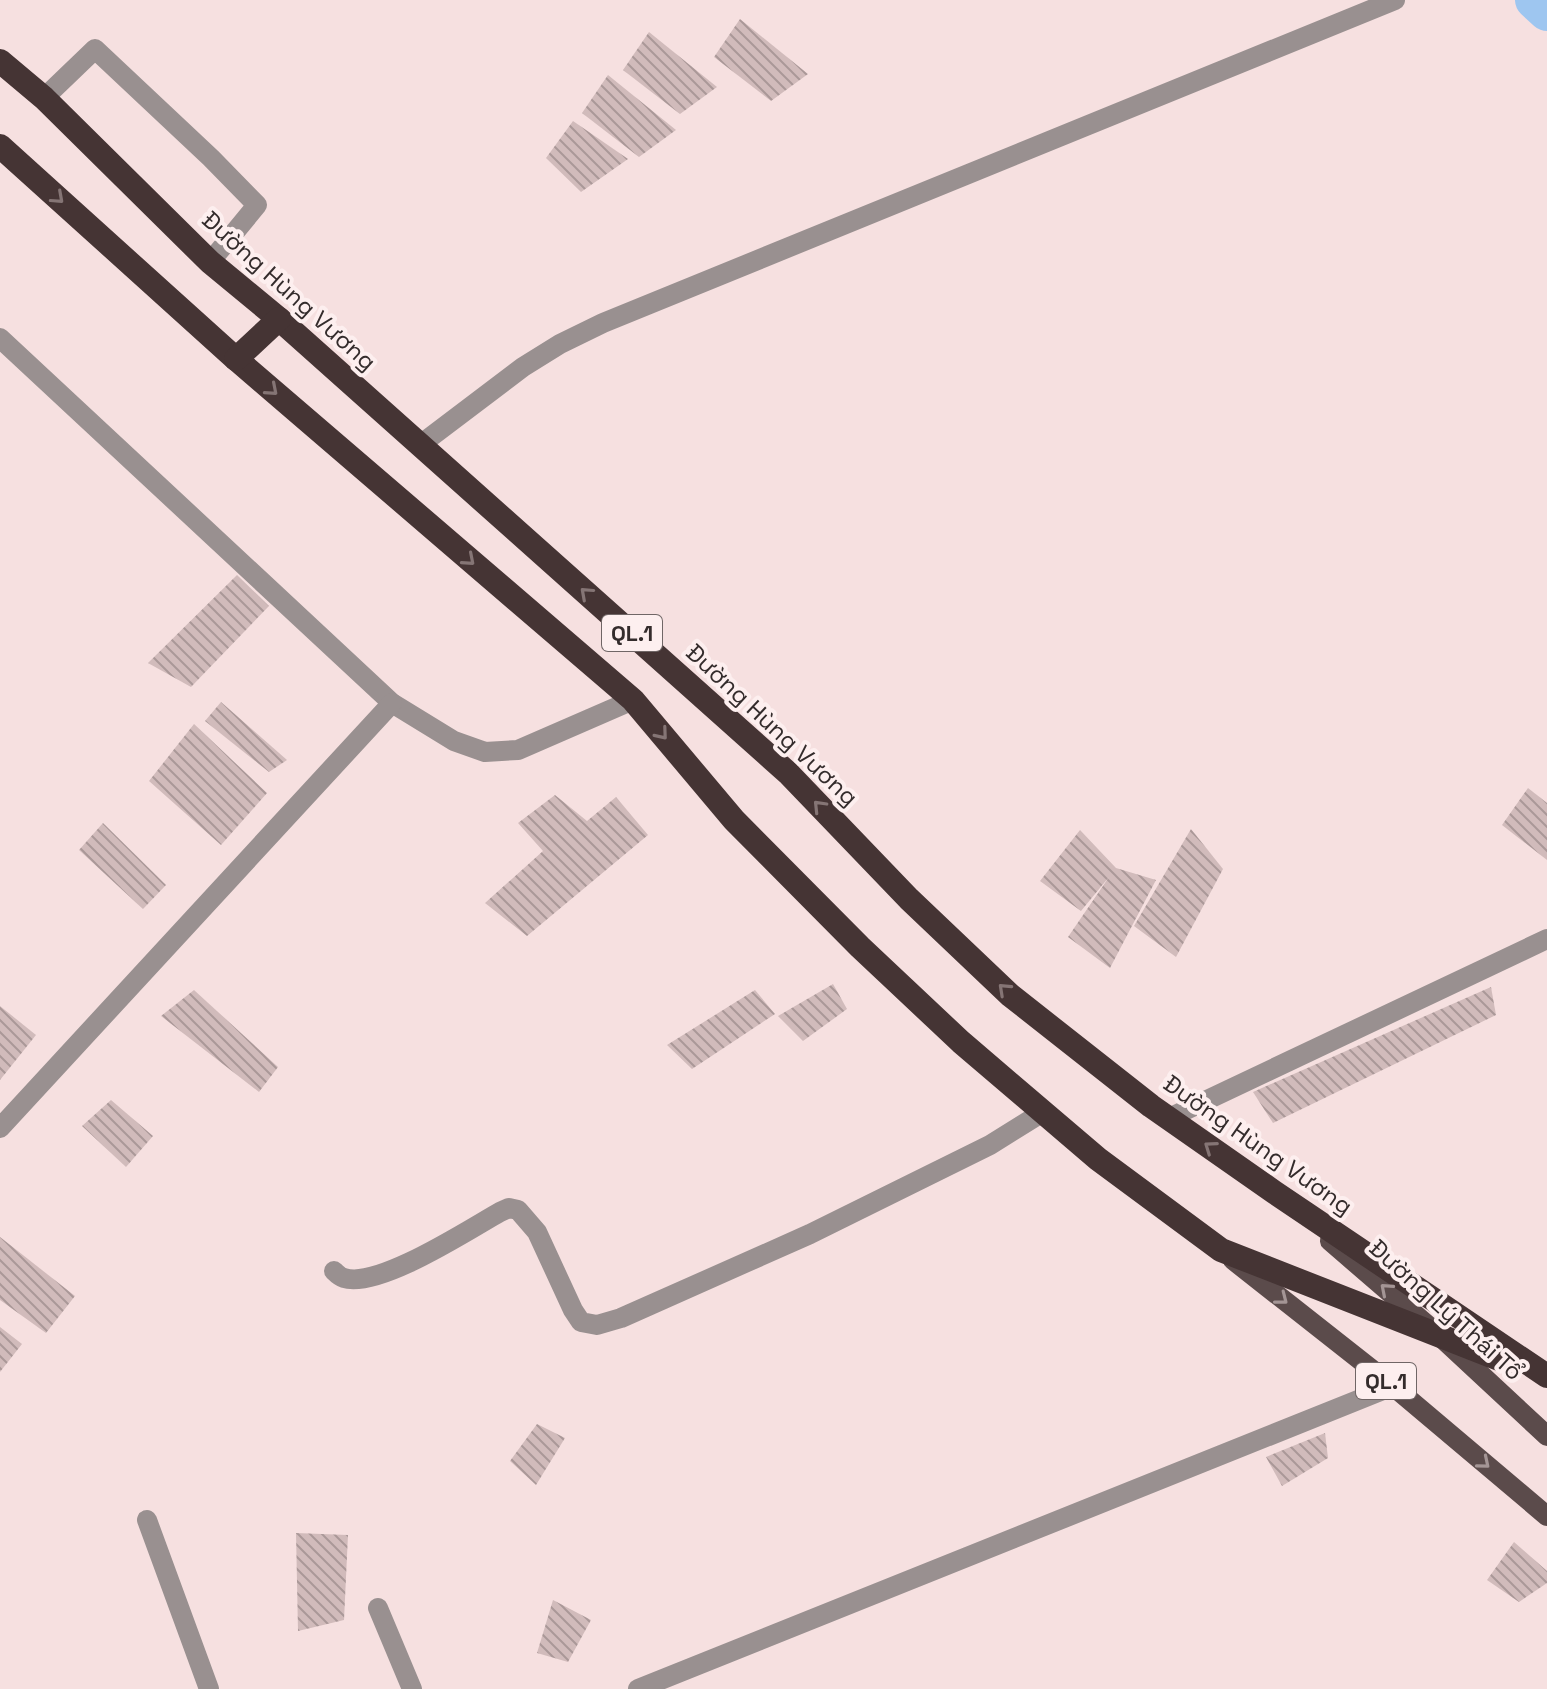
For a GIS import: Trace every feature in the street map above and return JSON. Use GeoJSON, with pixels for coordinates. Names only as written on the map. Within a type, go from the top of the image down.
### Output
{"type":"FeatureCollection","features":[{"type":"Feature","properties":{"kind":"highway","name":"Đường Hùng Vương"},"geometry":{"type":"LineString","coordinates":[[0,61],[44,98],[210,262],[279,319],[788,773],[909,899],[1010,995],[1169,1118],[1547,1377]]}},
{"type":"Feature","properties":{"kind":"highway","name":"Đường Hùng Vương"},"geometry":{"type":"LineString","coordinates":[[0,146],[236,359],[633,700],[734,820],[860,947],[961,1042],[1098,1159],[1221,1250],[1547,1377]]}},
{"type":"Feature","properties":{"kind":"highway"},"geometry":{"type":"LineString","coordinates":[[236,359],[279,319]]}},
{"type":"Feature","properties":{"kind":"main road","name":"Đường Lý Thái Tổ"},"geometry":{"type":"LineString","coordinates":[[1274,1192],[1440,1336],[1547,1436]]}},
{"type":"Feature","properties":{"kind":"main road","name":"QL.1"},"geometry":{"type":"LineString","coordinates":[[1221,1250],[1393,1386],[1547,1516]]}},
{"type":"Feature","properties":{"kind":"street"},"geometry":{"type":"LineString","coordinates":[[420,445],[523,367],[603,323],[1395,0]]}},
{"type":"Feature","properties":{"kind":"street"},"geometry":{"type":"LineString","coordinates":[[44,98],[95,49],[211,158],[257,205],[210,262]]}},
{"type":"Feature","properties":{"kind":"street"},"geometry":{"type":"LineString","coordinates":[[3,347],[392,703],[454,741],[485,752],[518,750],[633,700]]}},
{"type":"Feature","properties":{"kind":"street"},"geometry":{"type":"LineString","coordinates":[[0,1128],[392,703]]}},
{"type":"Feature","properties":{"kind":"street"},"geometry":{"type":"LineString","coordinates":[[1169,1118],[1547,939]]}},
{"type":"Feature","properties":{"kind":"street"},"geometry":{"type":"LineString","coordinates":[[334,1271],[342,1278],[378,1275],[407,1264],[509,1208],[518,1210],[537,1232],[581,1322],[597,1325],[621,1318],[810,1234],[990,1145],[1043,1112]]}},
{"type":"Feature","properties":{"kind":"street"},"geometry":{"type":"LineString","coordinates":[[638,1689],[1393,1386]]}},
{"type":"Feature","properties":{"kind":"street"},"geometry":{"type":"LineString","coordinates":[[147,1520],[209,1689]]}},
{"type":"Feature","properties":{"kind":"street"},"geometry":{"type":"LineString","coordinates":[[378,1608],[412,1689]]}},
{"type":"Feature","properties":{"kind":"building"},"geometry":{"type":"Polygon","coordinates":[[[740,19],[808,74],[771,101],[714,57],[740,19]]]}},
{"type":"Feature","properties":{"kind":"building"},"geometry":{"type":"Polygon","coordinates":[[[649,32],[717,87],[680,114],[623,70],[649,32]]]}},
{"type":"Feature","properties":{"kind":"building"},"geometry":{"type":"Polygon","coordinates":[[[608,75],[676,130],[639,157],[582,113],[608,75]]]}},
{"type":"Feature","properties":{"kind":"building"},"geometry":{"type":"Polygon","coordinates":[[[573,121],[628,159],[581,192],[546,158],[573,121]]]}},
{"type":"Feature","properties":{"kind":"building"},"geometry":{"type":"Polygon","coordinates":[[[237,575],[269,606],[191,687],[148,663],[237,575]]]}},
{"type":"Feature","properties":{"kind":"building"},"geometry":{"type":"Polygon","coordinates":[[[221,702],[287,760],[269,772],[205,721],[221,702]]]}},
{"type":"Feature","properties":{"kind":"building"},"geometry":{"type":"Polygon","coordinates":[[[194,724],[267,793],[221,845],[149,781],[194,724]]]}},
{"type":"Feature","properties":{"kind":"building"},"geometry":{"type":"Polygon","coordinates":[[[1528,788],[1547,803],[1547,860],[1502,825],[1528,788]]]}},
{"type":"Feature","properties":{"kind":"building"},"geometry":{"type":"Polygon","coordinates":[[[555,795],[587,821],[616,797],[648,835],[527,936],[485,903],[543,851],[518,823],[555,795]]]}},
{"type":"Feature","properties":{"kind":"building"},"geometry":{"type":"Polygon","coordinates":[[[103,823],[166,885],[143,909],[79,850],[103,823]]]}},
{"type":"Feature","properties":{"kind":"building"},"geometry":{"type":"Polygon","coordinates":[[[1191,829],[1223,869],[1176,957],[1134,926],[1191,829]]]}},
{"type":"Feature","properties":{"kind":"building"},"geometry":{"type":"Polygon","coordinates":[[[1080,830],[1116,868],[1156,880],[1110,968],[1068,937],[1109,877],[1081,911],[1040,881],[1080,830]]]}},
{"type":"Feature","properties":{"kind":"building"},"geometry":{"type":"Polygon","coordinates":[[[833,984],[847,1009],[803,1041],[778,1016],[833,984]]]}},
{"type":"Feature","properties":{"kind":"building"},"geometry":{"type":"Polygon","coordinates":[[[1491,987],[1496,1015],[1273,1123],[1253,1092],[1491,987]]]}},
{"type":"Feature","properties":{"kind":"building"},"geometry":{"type":"Polygon","coordinates":[[[194,990],[278,1067],[259,1092],[161,1016],[194,990]]]}},
{"type":"Feature","properties":{"kind":"building"},"geometry":{"type":"Polygon","coordinates":[[[755,990],[775,1014],[692,1069],[667,1045],[755,990]]]}},
{"type":"Feature","properties":{"kind":"building"},"geometry":{"type":"Polygon","coordinates":[[[0,1006],[36,1035],[0,1080],[0,1006]]]}},
{"type":"Feature","properties":{"kind":"building"},"geometry":{"type":"Polygon","coordinates":[[[111,1100],[153,1136],[126,1167],[82,1126],[111,1100]]]}},
{"type":"Feature","properties":{"kind":"building"},"geometry":{"type":"Polygon","coordinates":[[[0,1237],[75,1296],[46,1333],[0,1300],[0,1237]]]}},
{"type":"Feature","properties":{"kind":"building"},"geometry":{"type":"Polygon","coordinates":[[[0,1327],[22,1344],[0,1372],[0,1327]]]}},
{"type":"Feature","properties":{"kind":"building"},"geometry":{"type":"Polygon","coordinates":[[[537,1424],[565,1438],[536,1485],[510,1461],[537,1424]]]}},
{"type":"Feature","properties":{"kind":"building"},"geometry":{"type":"Polygon","coordinates":[[[1325,1433],[1328,1458],[1282,1486],[1266,1457],[1325,1433]]]}},
{"type":"Feature","properties":{"kind":"building"},"geometry":{"type":"Polygon","coordinates":[[[296,1533],[348,1535],[344,1620],[298,1631],[296,1533]]]}},
{"type":"Feature","properties":{"kind":"building"},"geometry":{"type":"Polygon","coordinates":[[[1514,1542],[1547,1571],[1547,1583],[1519,1602],[1487,1580],[1514,1542]]]}},
{"type":"Feature","properties":{"kind":"building"},"geometry":{"type":"Polygon","coordinates":[[[553,1600],[591,1620],[568,1662],[537,1653],[553,1600]]]}},
{"type":"Feature","properties":{"kind":"waterway"},"geometry":{"type":"LineString","coordinates":[[1534,0],[1547,12]]}}]}
